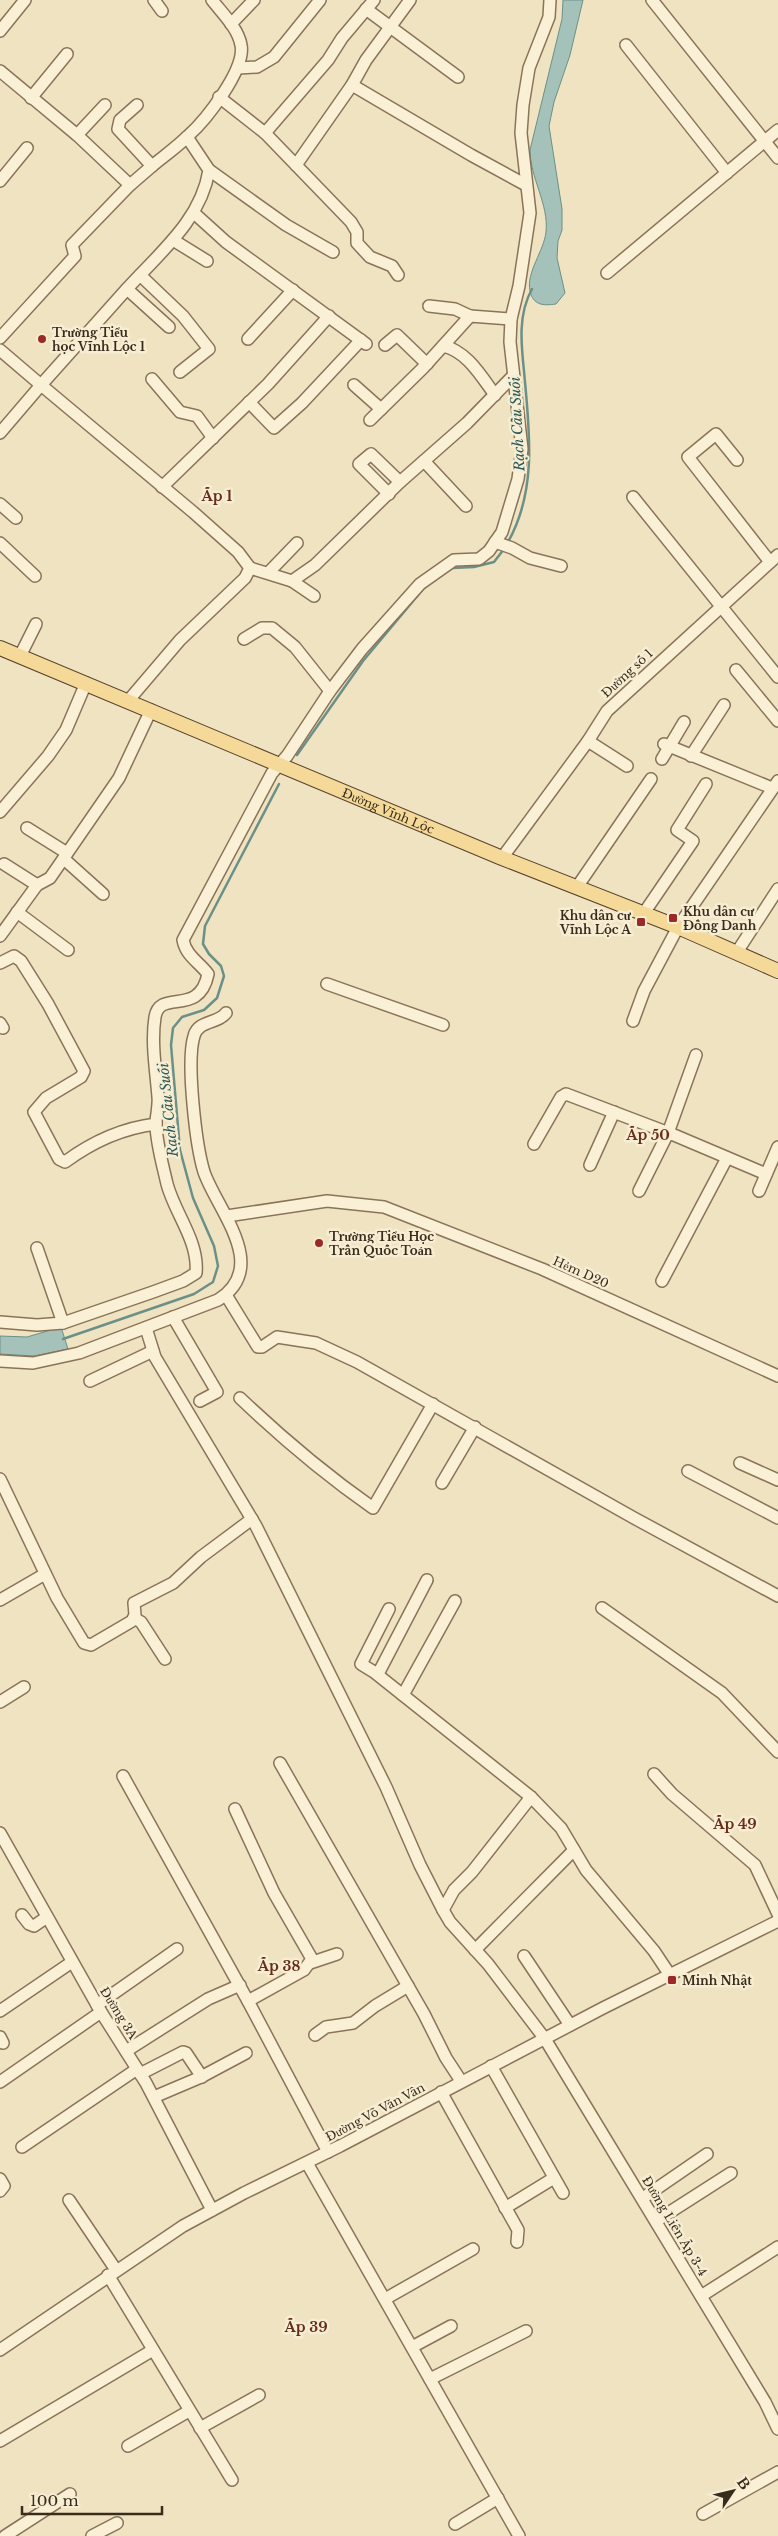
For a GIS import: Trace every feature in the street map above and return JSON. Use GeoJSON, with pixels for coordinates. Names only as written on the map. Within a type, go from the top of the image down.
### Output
{"type":"FeatureCollection","features":[{"type":"Feature","properties":{"kind":"main road","name":"Đường Vĩnh Lộc"},"geometry":{"type":"LineString","coordinates":[[0,648],[502,858],[678,926],[778,971]]}},
{"type":"Feature","properties":{"kind":"street"},"geometry":{"type":"LineString","coordinates":[[0,31],[25,0]]}},
{"type":"Feature","properties":{"kind":"street"},"geometry":{"type":"LineString","coordinates":[[154,0],[162,11]]}},
{"type":"Feature","properties":{"kind":"street"},"geometry":{"type":"LineString","coordinates":[[0,338],[75,256],[72,245],[130,186],[188,137],[219,97],[238,68],[242,54],[241,44],[230,24],[212,0]]}},
{"type":"Feature","properties":{"kind":"street"},"geometry":{"type":"LineString","coordinates":[[230,24],[254,0]]}},
{"type":"Feature","properties":{"kind":"street"},"geometry":{"type":"LineString","coordinates":[[238,68],[257,67],[274,58],[320,0]]}},
{"type":"Feature","properties":{"kind":"street"},"geometry":{"type":"LineString","coordinates":[[265,133],[328,60],[374,0]]}},
{"type":"Feature","properties":{"kind":"street"},"geometry":{"type":"LineString","coordinates":[[296,165],[352,85],[389,27],[410,0]]}},
{"type":"Feature","properties":{"kind":"street"},"geometry":{"type":"LineString","coordinates":[[503,545],[502,532],[518,479],[522,448],[512,377],[511,319],[520,286],[530,213],[521,133],[523,105],[529,68],[549,18],[550,0]]}},
{"type":"Feature","properties":{"kind":"street"},"geometry":{"type":"LineString","coordinates":[[652,0],[778,158]]}},
{"type":"Feature","properties":{"kind":"street"},"geometry":{"type":"LineString","coordinates":[[366,9],[458,78]]}},
{"type":"Feature","properties":{"kind":"street"},"geometry":{"type":"LineString","coordinates":[[626,45],[727,173]]}},
{"type":"Feature","properties":{"kind":"street"},"geometry":{"type":"LineString","coordinates":[[31,98],[67,54]]}},
{"type":"Feature","properties":{"kind":"street"},"geometry":{"type":"LineString","coordinates":[[0,71],[76,135],[130,186]]}},
{"type":"Feature","properties":{"kind":"street"},"geometry":{"type":"LineString","coordinates":[[352,85],[526,185]]}},
{"type":"Feature","properties":{"kind":"street"},"geometry":{"type":"LineString","coordinates":[[219,97],[265,133],[350,222],[357,232],[357,243],[370,257],[392,266],[398,275]]}},
{"type":"Feature","properties":{"kind":"street"},"geometry":{"type":"LineString","coordinates":[[76,135],[105,105]]}},
{"type":"Feature","properties":{"kind":"street"},"geometry":{"type":"LineString","coordinates":[[137,105],[120,120],[118,129],[152,166]]}},
{"type":"Feature","properties":{"kind":"street"},"geometry":{"type":"LineString","coordinates":[[607,273],[778,130]]}},
{"type":"Feature","properties":{"kind":"street"},"geometry":{"type":"LineString","coordinates":[[188,137],[209,170],[286,225],[333,252]]}},
{"type":"Feature","properties":{"kind":"street"},"geometry":{"type":"LineString","coordinates":[[0,181],[27,148]]}},
{"type":"Feature","properties":{"kind":"street"},"geometry":{"type":"LineString","coordinates":[[0,433],[127,289],[173,240],[194,212],[207,184],[209,170]]}},
{"type":"Feature","properties":{"kind":"street"},"geometry":{"type":"LineString","coordinates":[[194,212],[226,242],[364,342],[274,428],[249,402]]}},
{"type":"Feature","properties":{"kind":"street"},"geometry":{"type":"LineString","coordinates":[[173,240],[207,261]]}},
{"type":"Feature","properties":{"kind":"street"},"geometry":{"type":"LineString","coordinates":[[140,275],[183,316],[209,349],[180,372]]}},
{"type":"Feature","properties":{"kind":"street"},"geometry":{"type":"LineString","coordinates":[[127,289],[169,327]]}},
{"type":"Feature","properties":{"kind":"street"},"geometry":{"type":"LineString","coordinates":[[248,339],[293,290]]}},
{"type":"Feature","properties":{"kind":"street"},"geometry":{"type":"LineString","coordinates":[[429,306],[455,309],[470,316],[511,319]]}},
{"type":"Feature","properties":{"kind":"street"},"geometry":{"type":"LineString","coordinates":[[162,487],[285,366],[300,345],[329,316]]}},
{"type":"Feature","properties":{"kind":"street"},"geometry":{"type":"LineString","coordinates":[[370,420],[427,364],[470,316]]}},
{"type":"Feature","properties":{"kind":"street"},"geometry":{"type":"LineString","coordinates":[[385,345],[397,335],[427,364]]}},
{"type":"Feature","properties":{"kind":"street"},"geometry":{"type":"LineString","coordinates":[[443,346],[456,350],[463,356],[495,395]]}},
{"type":"Feature","properties":{"kind":"street"},"geometry":{"type":"LineString","coordinates":[[0,350],[238,552],[250,568],[269,572],[292,581],[314,596]]}},
{"type":"Feature","properties":{"kind":"street"},"geometry":{"type":"LineString","coordinates":[[292,581],[314,565],[400,482],[467,423],[512,377]]}},
{"type":"Feature","properties":{"kind":"street"},"geometry":{"type":"LineString","coordinates":[[152,379],[180,412],[197,416],[213,438]]}},
{"type":"Feature","properties":{"kind":"street"},"geometry":{"type":"LineString","coordinates":[[354,386],[382,409]]}},
{"type":"Feature","properties":{"kind":"street"},"geometry":{"type":"LineString","coordinates":[[737,460],[716,434],[688,457],[774,559]]}},
{"type":"Feature","properties":{"kind":"street"},"geometry":{"type":"LineString","coordinates":[[389,494],[359,464],[371,454],[400,482]]}},
{"type":"Feature","properties":{"kind":"street"},"geometry":{"type":"LineString","coordinates":[[424,461],[466,506]]}},
{"type":"Feature","properties":{"kind":"street"},"geometry":{"type":"LineString","coordinates":[[633,497],[778,677]]}},
{"type":"Feature","properties":{"kind":"street"},"geometry":{"type":"LineString","coordinates":[[0,504],[16,518]]}},
{"type":"Feature","properties":{"kind":"street"},"geometry":{"type":"LineString","coordinates":[[0,543],[35,576]]}},
{"type":"Feature","properties":{"kind":"street"},"geometry":{"type":"LineString","coordinates":[[269,572],[297,543]]}},
{"type":"Feature","properties":{"kind":"street"},"geometry":{"type":"LineString","coordinates":[[503,545],[530,558],[561,566]]}},
{"type":"Feature","properties":{"kind":"street"},"geometry":{"type":"LineString","coordinates":[[0,1322],[37,1325],[63,1322],[183,1281],[196,1273],[197,1263],[188,1223],[180,1218],[167,1185],[156,1124],[159,1105],[154,1042],[155,1015],[159,1007],[166,1002],[183,1001],[197,996],[205,988],[208,974],[185,951],[183,940],[272,773],[362,649],[420,584],[454,560],[479,559],[503,545]]}},
{"type":"Feature","properties":{"kind":"street","name":"Đường số 1"},"geometry":{"type":"LineString","coordinates":[[502,858],[588,741],[606,711],[774,559]]}},
{"type":"Feature","properties":{"kind":"street"},"geometry":{"type":"LineString","coordinates":[[128,701],[170,650],[246,578],[250,568]]}},
{"type":"Feature","properties":{"kind":"street"},"geometry":{"type":"LineString","coordinates":[[20,656],[36,624]]}},
{"type":"Feature","properties":{"kind":"street"},"geometry":{"type":"LineString","coordinates":[[244,639],[262,628],[272,628],[295,647],[330,691]]}},
{"type":"Feature","properties":{"kind":"street"},"geometry":{"type":"LineString","coordinates":[[736,670],[778,721]]}},
{"type":"Feature","properties":{"kind":"street"},"geometry":{"type":"LineString","coordinates":[[1,809],[48,756],[66,730],[86,683]]}},
{"type":"Feature","properties":{"kind":"street"},"geometry":{"type":"LineString","coordinates":[[691,756],[724,705]]}},
{"type":"Feature","properties":{"kind":"street"},"geometry":{"type":"LineString","coordinates":[[0,936],[4,921],[17,912],[37,885],[50,878],[119,778],[151,710]]}},
{"type":"Feature","properties":{"kind":"street"},"geometry":{"type":"LineString","coordinates":[[662,759],[667,745],[684,722]]}},
{"type":"Feature","properties":{"kind":"street"},"geometry":{"type":"LineString","coordinates":[[588,741],[627,766]]}},
{"type":"Feature","properties":{"kind":"street"},"geometry":{"type":"LineString","coordinates":[[633,1021],[644,991],[678,926],[775,785],[691,756],[667,745]]}},
{"type":"Feature","properties":{"kind":"street"},"geometry":{"type":"LineString","coordinates":[[577,887],[651,779]]}},
{"type":"Feature","properties":{"kind":"street"},"geometry":{"type":"LineString","coordinates":[[644,913],[693,841],[677,830],[706,784]]}},
{"type":"Feature","properties":{"kind":"street"},"geometry":{"type":"LineString","coordinates":[[27,828],[66,856],[103,894]]}},
{"type":"Feature","properties":{"kind":"street"},"geometry":{"type":"LineString","coordinates":[[4,864],[37,885]]}},
{"type":"Feature","properties":{"kind":"street"},"geometry":{"type":"LineString","coordinates":[[737,952],[778,889]]}},
{"type":"Feature","properties":{"kind":"street"},"geometry":{"type":"LineString","coordinates":[[17,912],[68,950]]}},
{"type":"Feature","properties":{"kind":"street"},"geometry":{"type":"LineString","coordinates":[[2,958],[14,956],[21,961],[48,1004],[84,1071],[81,1077],[46,1098],[34,1112],[59,1159],[65,1162],[86,1147],[128,1130],[156,1124]]}},
{"type":"Feature","properties":{"kind":"street"},"geometry":{"type":"LineString","coordinates":[[327,984],[443,1025]]}},
{"type":"Feature","properties":{"kind":"street"},"geometry":{"type":"LineString","coordinates":[[0,1361],[34,1363],[52,1360],[146,1328],[226,1295],[237,1277],[241,1260],[238,1241],[227,1216],[216,1206],[196,1142],[192,1050],[197,1030],[202,1025],[223,1017],[226,1013]]}},
{"type":"Feature","properties":{"kind":"street"},"geometry":{"type":"LineString","coordinates":[[639,1191],[668,1132],[696,1055]]}},
{"type":"Feature","properties":{"kind":"street"},"geometry":{"type":"LineString","coordinates":[[534,1144],[561,1097],[566,1094],[668,1132],[766,1174]]}},
{"type":"Feature","properties":{"kind":"street"},"geometry":{"type":"LineString","coordinates":[[590,1166],[614,1112]]}},
{"type":"Feature","properties":{"kind":"street"},"geometry":{"type":"LineString","coordinates":[[759,1191],[778,1147]]}},
{"type":"Feature","properties":{"kind":"street"},"geometry":{"type":"LineString","coordinates":[[662,1281],[727,1158]]}},
{"type":"Feature","properties":{"kind":"street","name":"Hẻm D20"},"geometry":{"type":"LineString","coordinates":[[227,1216],[328,1200],[368,1204],[417,1220],[542,1269],[778,1376]]}},
{"type":"Feature","properties":{"kind":"street"},"geometry":{"type":"LineString","coordinates":[[37,1248],[63,1322]]}},
{"type":"Feature","properties":{"kind":"street"},"geometry":{"type":"LineString","coordinates":[[226,1295],[258,1347],[262,1347],[275,1337],[316,1344],[357,1362],[634,1518],[778,1596]]}},
{"type":"Feature","properties":{"kind":"street"},"geometry":{"type":"LineString","coordinates":[[174,1317],[217,1392],[200,1401]]}},
{"type":"Feature","properties":{"kind":"street","name":"Đường Liên Ấp 3-4"},"geometry":{"type":"LineString","coordinates":[[146,1328],[153,1351],[252,1520],[386,1787],[416,1857],[443,1910],[450,1922],[475,1950],[544,2039],[643,2198],[765,2402],[778,2429]]}},
{"type":"Feature","properties":{"kind":"street"},"geometry":{"type":"LineString","coordinates":[[90,1381],[153,1351]]}},
{"type":"Feature","properties":{"kind":"street"},"geometry":{"type":"LineString","coordinates":[[240,1398],[277,1433],[338,1484],[374,1508],[433,1404]]}},
{"type":"Feature","properties":{"kind":"street"},"geometry":{"type":"LineString","coordinates":[[442,1483],[475,1427]]}},
{"type":"Feature","properties":{"kind":"street"},"geometry":{"type":"LineString","coordinates":[[740,1463],[778,1480]]}},
{"type":"Feature","properties":{"kind":"street"},"geometry":{"type":"LineString","coordinates":[[688,1471],[778,1518]]}},
{"type":"Feature","properties":{"kind":"street"},"geometry":{"type":"LineString","coordinates":[[0,1479],[45,1574],[84,1644],[91,1645],[134,1618]]}},
{"type":"Feature","properties":{"kind":"street"},"geometry":{"type":"LineString","coordinates":[[134,1618],[134,1603],[173,1583],[201,1558],[252,1520]]}},
{"type":"Feature","properties":{"kind":"street"},"geometry":{"type":"LineString","coordinates":[[0,1600],[45,1574]]}},
{"type":"Feature","properties":{"kind":"street"},"geometry":{"type":"LineString","coordinates":[[378,1674],[427,1580]]}},
{"type":"Feature","properties":{"kind":"street"},"geometry":{"type":"LineString","coordinates":[[403,1694],[455,1601]]}},
{"type":"Feature","properties":{"kind":"street"},"geometry":{"type":"LineString","coordinates":[[602,1608],[722,1693],[778,1752]]}},
{"type":"Feature","properties":{"kind":"street"},"geometry":{"type":"LineString","coordinates":[[389,1609],[361,1664],[378,1674],[531,1798],[561,1828],[586,1870],[654,1951],[670,1974]]}},
{"type":"Feature","properties":{"kind":"street"},"geometry":{"type":"LineString","coordinates":[[134,1618],[141,1622],[165,1659]]}},
{"type":"Feature","properties":{"kind":"street"},"geometry":{"type":"LineString","coordinates":[[0,1702],[24,1687]]}},
{"type":"Feature","properties":{"kind":"street"},"geometry":{"type":"LineString","coordinates":[[280,1764],[408,1986],[446,2058],[461,2081]]}},
{"type":"Feature","properties":{"kind":"street"},"geometry":{"type":"LineString","coordinates":[[654,1774],[672,1794],[755,1865],[778,1914]]}},
{"type":"Feature","properties":{"kind":"street"},"geometry":{"type":"LineString","coordinates":[[123,1776],[240,1985],[328,2152]]}},
{"type":"Feature","properties":{"kind":"street"},"geometry":{"type":"LineString","coordinates":[[443,1910],[454,1890],[478,1864],[531,1798]]}},
{"type":"Feature","properties":{"kind":"street"},"geometry":{"type":"LineString","coordinates":[[234,1809],[274,1893],[307,1947],[312,1959],[310,1964]]}},
{"type":"Feature","properties":{"kind":"street","name":"Đường 3A"},"geometry":{"type":"LineString","coordinates":[[0,1833],[72,1962],[154,2097],[212,2210]]}},
{"type":"Feature","properties":{"kind":"street"},"geometry":{"type":"LineString","coordinates":[[475,1950],[574,1850]]}},
{"type":"Feature","properties":{"kind":"street"},"geometry":{"type":"LineString","coordinates":[[22,1915],[29,1924],[34,1926],[47,1917]]}},
{"type":"Feature","properties":{"kind":"street","name":"Đường Võ Văn Vân"},"geometry":{"type":"LineString","coordinates":[[1,2348],[112,2272],[183,2226],[212,2210],[308,2163],[461,2081],[670,1974],[778,1922]]}},
{"type":"Feature","properties":{"kind":"street"},"geometry":{"type":"LineString","coordinates":[[0,2082],[177,1949]]}},
{"type":"Feature","properties":{"kind":"street"},"geometry":{"type":"LineString","coordinates":[[248,2002],[304,1970],[310,1964],[337,1954]]}},
{"type":"Feature","properties":{"kind":"street"},"geometry":{"type":"LineString","coordinates":[[524,1956],[570,2025]]}},
{"type":"Feature","properties":{"kind":"street"},"geometry":{"type":"LineString","coordinates":[[0,2011],[72,1962]]}},
{"type":"Feature","properties":{"kind":"street"},"geometry":{"type":"LineString","coordinates":[[126,2051],[208,1998],[240,1985]]}},
{"type":"Feature","properties":{"kind":"street"},"geometry":{"type":"LineString","coordinates":[[314,2035],[326,2028],[353,2023],[375,2006],[408,1986]]}},
{"type":"Feature","properties":{"kind":"street"},"geometry":{"type":"LineString","coordinates":[[22,2146],[139,2072],[183,2052],[186,2053],[202,2077]]}},
{"type":"Feature","properties":{"kind":"street"},"geometry":{"type":"LineString","coordinates":[[154,2097],[202,2077],[246,2053]]}},
{"type":"Feature","properties":{"kind":"street"},"geometry":{"type":"LineString","coordinates":[[491,2066],[562,2193]]}},
{"type":"Feature","properties":{"kind":"street"},"geometry":{"type":"LineString","coordinates":[[442,2092],[518,2230],[517,2242]]}},
{"type":"Feature","properties":{"kind":"street"},"geometry":{"type":"LineString","coordinates":[[643,2198],[707,2154]]}},
{"type":"Feature","properties":{"kind":"street"},"geometry":{"type":"LineString","coordinates":[[308,2163],[519,2536]]}},
{"type":"Feature","properties":{"kind":"street"},"geometry":{"type":"LineString","coordinates":[[656,2221],[731,2173]]}},
{"type":"Feature","properties":{"kind":"street"},"geometry":{"type":"LineString","coordinates":[[506,2208],[554,2178]]}},
{"type":"Feature","properties":{"kind":"street"},"geometry":{"type":"LineString","coordinates":[[0,2179],[4,2186],[0,2191]]}},
{"type":"Feature","properties":{"kind":"street"},"geometry":{"type":"LineString","coordinates":[[69,2200],[112,2272],[153,2350],[232,2480]]}},
{"type":"Feature","properties":{"kind":"street"},"geometry":{"type":"LineString","coordinates":[[701,2296],[778,2247]]}},
{"type":"Feature","properties":{"kind":"street"},"geometry":{"type":"LineString","coordinates":[[385,2299],[472,2249]]}},
{"type":"Feature","properties":{"kind":"street"},"geometry":{"type":"LineString","coordinates":[[412,2347],[451,2326]]}},
{"type":"Feature","properties":{"kind":"street"},"geometry":{"type":"LineString","coordinates":[[430,2379],[526,2331]]}},
{"type":"Feature","properties":{"kind":"street"},"geometry":{"type":"LineString","coordinates":[[0,2441],[153,2350]]}},
{"type":"Feature","properties":{"kind":"street"},"geometry":{"type":"LineString","coordinates":[[200,2428],[260,2395]]}},
{"type":"Feature","properties":{"kind":"street"},"geometry":{"type":"LineString","coordinates":[[128,2446],[190,2411]]}},
{"type":"Feature","properties":{"kind":"street"},"geometry":{"type":"LineString","coordinates":[[703,2514],[778,2472]]}},
{"type":"Feature","properties":{"kind":"street"},"geometry":{"type":"LineString","coordinates":[[5,2536],[70,2494]]}},
{"type":"Feature","properties":{"kind":"street"},"geometry":{"type":"LineString","coordinates":[[456,2524],[498,2498]]}},
{"type":"Feature","properties":{"kind":"street"},"geometry":{"type":"LineString","coordinates":[[92,2536],[117,2522]]}},
{"type":"Feature","properties":{"kind":"water"},"geometry":{"type":"Polygon","coordinates":[[[563,0],[583,0],[570,55],[554,102],[549,126],[562,209],[562,230],[558,241],[557,258],[565,293],[556,304],[547,305],[536,302],[531,296],[529,284],[546,232],[545,211],[533,171],[530,150],[562,19],[563,0]]]}},
{"type":"Feature","properties":{"kind":"water"},"geometry":{"type":"Polygon","coordinates":[[[61,1327],[68,1349],[34,1356],[0,1354],[0,1336],[27,1337],[61,1327]]]}},
{"type":"Feature","properties":{"kind":"waterway","name":"Rạch Cầu Suối"},"geometry":{"type":"LineString","coordinates":[[508,542],[518,522],[528,480],[529,436],[522,329],[524,308],[532,289]]}},
{"type":"Feature","properties":{"kind":"waterway","name":"Rạch Cầu Suối"},"geometry":{"type":"LineString","coordinates":[[297,755],[363,661],[424,588],[452,568],[474,567],[494,562],[504,549]]}},
{"type":"Feature","properties":{"kind":"waterway","name":"Rạch Cầu Suối"},"geometry":{"type":"LineString","coordinates":[[63,1339],[194,1294],[213,1282],[218,1266],[214,1246],[193,1198],[180,1150],[171,1045],[173,1028],[182,1017],[204,1010],[217,998],[224,976],[221,966],[209,954],[203,944],[205,926],[279,784]]}},
{"type":"Feature","properties":{"kind":"place","name":"Trường Tiểu học Vĩnh Lộc 1"},"geometry":{"type":"Point","coordinates":[42,339]}},
{"type":"Feature","properties":{"kind":"place","name":"Khu dân cư Đồng Danh"},"geometry":{"type":"Point","coordinates":[673,918]}},
{"type":"Feature","properties":{"kind":"place","name":"Khu dân cư Vĩnh Lộc A"},"geometry":{"type":"Point","coordinates":[641,922]}},
{"type":"Feature","properties":{"kind":"place","name":"Trường Tiểu Học Trần Quốc Toản"},"geometry":{"type":"Point","coordinates":[319,1243]}},
{"type":"Feature","properties":{"kind":"place","name":"Minh Nhật"},"geometry":{"type":"Point","coordinates":[672,1980]}},
{"type":"Feature","properties":{"kind":"district","name":"Ấp 1"},"geometry":{"type":"Point","coordinates":[217,496]}},
{"type":"Feature","properties":{"kind":"district","name":"Ấp 50"},"geometry":{"type":"Point","coordinates":[648,1135]}},
{"type":"Feature","properties":{"kind":"district","name":"Ấp 49"},"geometry":{"type":"Point","coordinates":[735,1824]}},
{"type":"Feature","properties":{"kind":"district","name":"Ấp 38"},"geometry":{"type":"Point","coordinates":[279,1966]}},
{"type":"Feature","properties":{"kind":"district","name":"Ấp 39"},"geometry":{"type":"Point","coordinates":[306,2327]}}]}
